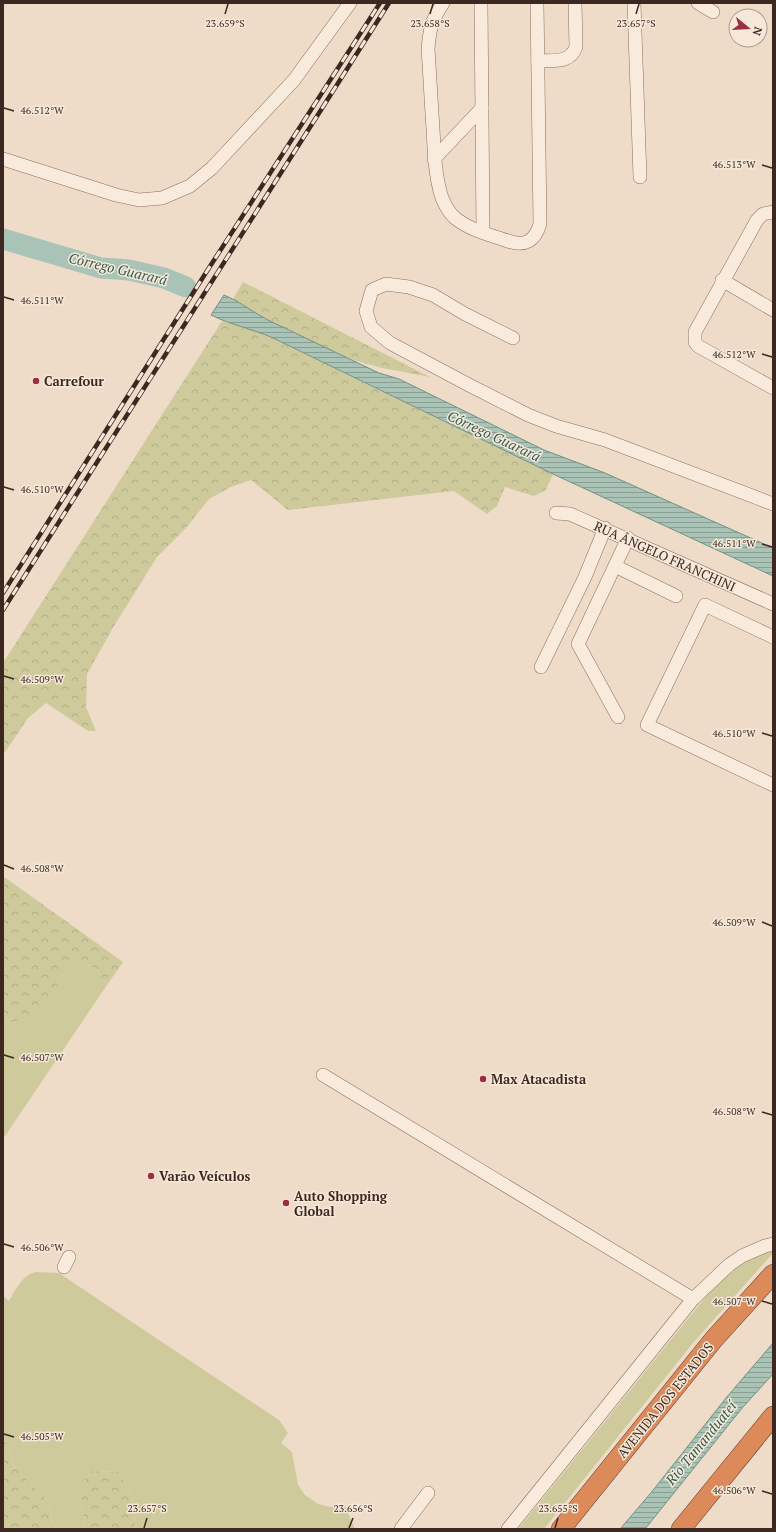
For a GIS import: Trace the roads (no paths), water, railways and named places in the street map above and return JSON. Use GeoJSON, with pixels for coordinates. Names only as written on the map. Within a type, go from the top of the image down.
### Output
{"type":"FeatureCollection","features":[{"type":"Feature","properties":{"kind":"highway","name":"AVENIDA DOS ESTADOS"},"geometry":{"type":"LineString","coordinates":[[561,1529],[714,1339],[773,1274]]}},
{"type":"Feature","properties":{"kind":"highway"},"geometry":{"type":"LineString","coordinates":[[681,1529],[773,1416]]}},
{"type":"Feature","properties":{"kind":"street"},"geometry":{"type":"LineString","coordinates":[[3,159],[116,195],[140,200],[162,198],[190,186],[212,168],[294,80],[350,3]]}},
{"type":"Feature","properties":{"kind":"street"},"geometry":{"type":"LineString","coordinates":[[443,3],[433,19],[428,49],[434,159],[442,197],[454,217],[466,225],[511,242],[522,243],[531,241],[537,233],[540,224],[537,3]]}},
{"type":"Feature","properties":{"kind":"street"},"geometry":{"type":"LineString","coordinates":[[482,3],[483,232]]}},
{"type":"Feature","properties":{"kind":"street"},"geometry":{"type":"LineString","coordinates":[[538,61],[566,60],[574,52],[576,47],[575,3]]}},
{"type":"Feature","properties":{"kind":"street"},"geometry":{"type":"LineString","coordinates":[[634,3],[640,177]]}},
{"type":"Feature","properties":{"kind":"street"},"geometry":{"type":"LineString","coordinates":[[698,3],[713,12]]}},
{"type":"Feature","properties":{"kind":"street"},"geometry":{"type":"LineString","coordinates":[[434,159],[482,108]]}},
{"type":"Feature","properties":{"kind":"street"},"geometry":{"type":"LineString","coordinates":[[773,212],[763,214],[757,220],[722,280],[695,332],[695,342],[698,346],[773,388]]}},
{"type":"Feature","properties":{"kind":"street"},"geometry":{"type":"LineString","coordinates":[[722,280],[773,310]]}},
{"type":"Feature","properties":{"kind":"street"},"geometry":{"type":"LineString","coordinates":[[513,338],[465,314],[433,295],[409,287],[386,284],[372,290],[366,311],[371,327],[390,343],[528,415],[556,426],[605,440],[773,504]]}},
{"type":"Feature","properties":{"kind":"street","name":"RUA ÂNGELO FRANCHINI"},"geometry":{"type":"LineString","coordinates":[[556,513],[570,514],[628,538],[773,604]]}},
{"type":"Feature","properties":{"kind":"street"},"geometry":{"type":"LineString","coordinates":[[541,667],[586,577],[604,528]]}},
{"type":"Feature","properties":{"kind":"street"},"geometry":{"type":"LineString","coordinates":[[618,717],[578,644],[628,538]]}},
{"type":"Feature","properties":{"kind":"street"},"geometry":{"type":"LineString","coordinates":[[615,566],[676,596]]}},
{"type":"Feature","properties":{"kind":"street"},"geometry":{"type":"LineString","coordinates":[[773,638],[705,605],[647,726],[773,785]]}},
{"type":"Feature","properties":{"kind":"street"},"geometry":{"type":"LineString","coordinates":[[323,1075],[693,1299]]}},
{"type":"Feature","properties":{"kind":"street"},"geometry":{"type":"LineString","coordinates":[[508,1529],[693,1299],[729,1265],[742,1256],[773,1244]]}},
{"type":"Feature","properties":{"kind":"street"},"geometry":{"type":"LineString","coordinates":[[402,1529],[428,1493]]}},
{"type":"Feature","properties":{"kind":"water"},"geometry":{"type":"Polygon","coordinates":[[[224,295],[272,322],[379,373],[399,379],[544,450],[605,473],[773,548],[773,576],[553,474],[273,338],[226,322],[211,315],[224,295]]]}},
{"type":"Feature","properties":{"kind":"water","name":"Rio Tamanduateí"},"geometry":{"type":"Polygon","coordinates":[[[773,1343],[773,1374],[743,1407],[645,1529],[620,1529],[650,1494],[726,1398],[773,1343]]]}},
{"type":"Feature","properties":{"kind":"waterway","name":"Córrego Guarará"},"geometry":{"type":"LineString","coordinates":[[3,239],[101,268],[129,270],[164,278],[186,287]]}},
{"type":"Feature","properties":{"kind":"railway"},"geometry":{"type":"LineString","coordinates":[[3,593],[207,271],[380,3]]}},
{"type":"Feature","properties":{"kind":"railway"},"geometry":{"type":"LineString","coordinates":[[3,610],[389,3]]}},
{"type":"Feature","properties":{"kind":"place","name":"Carrefour"},"geometry":{"type":"Point","coordinates":[36,381]}},
{"type":"Feature","properties":{"kind":"place","name":"Max Atacadista"},"geometry":{"type":"Point","coordinates":[483,1079]}},
{"type":"Feature","properties":{"kind":"place","name":"Varão Veículos"},"geometry":{"type":"Point","coordinates":[151,1176]}},
{"type":"Feature","properties":{"kind":"place","name":"Auto Shopping Global"},"geometry":{"type":"Point","coordinates":[286,1203]}}]}
